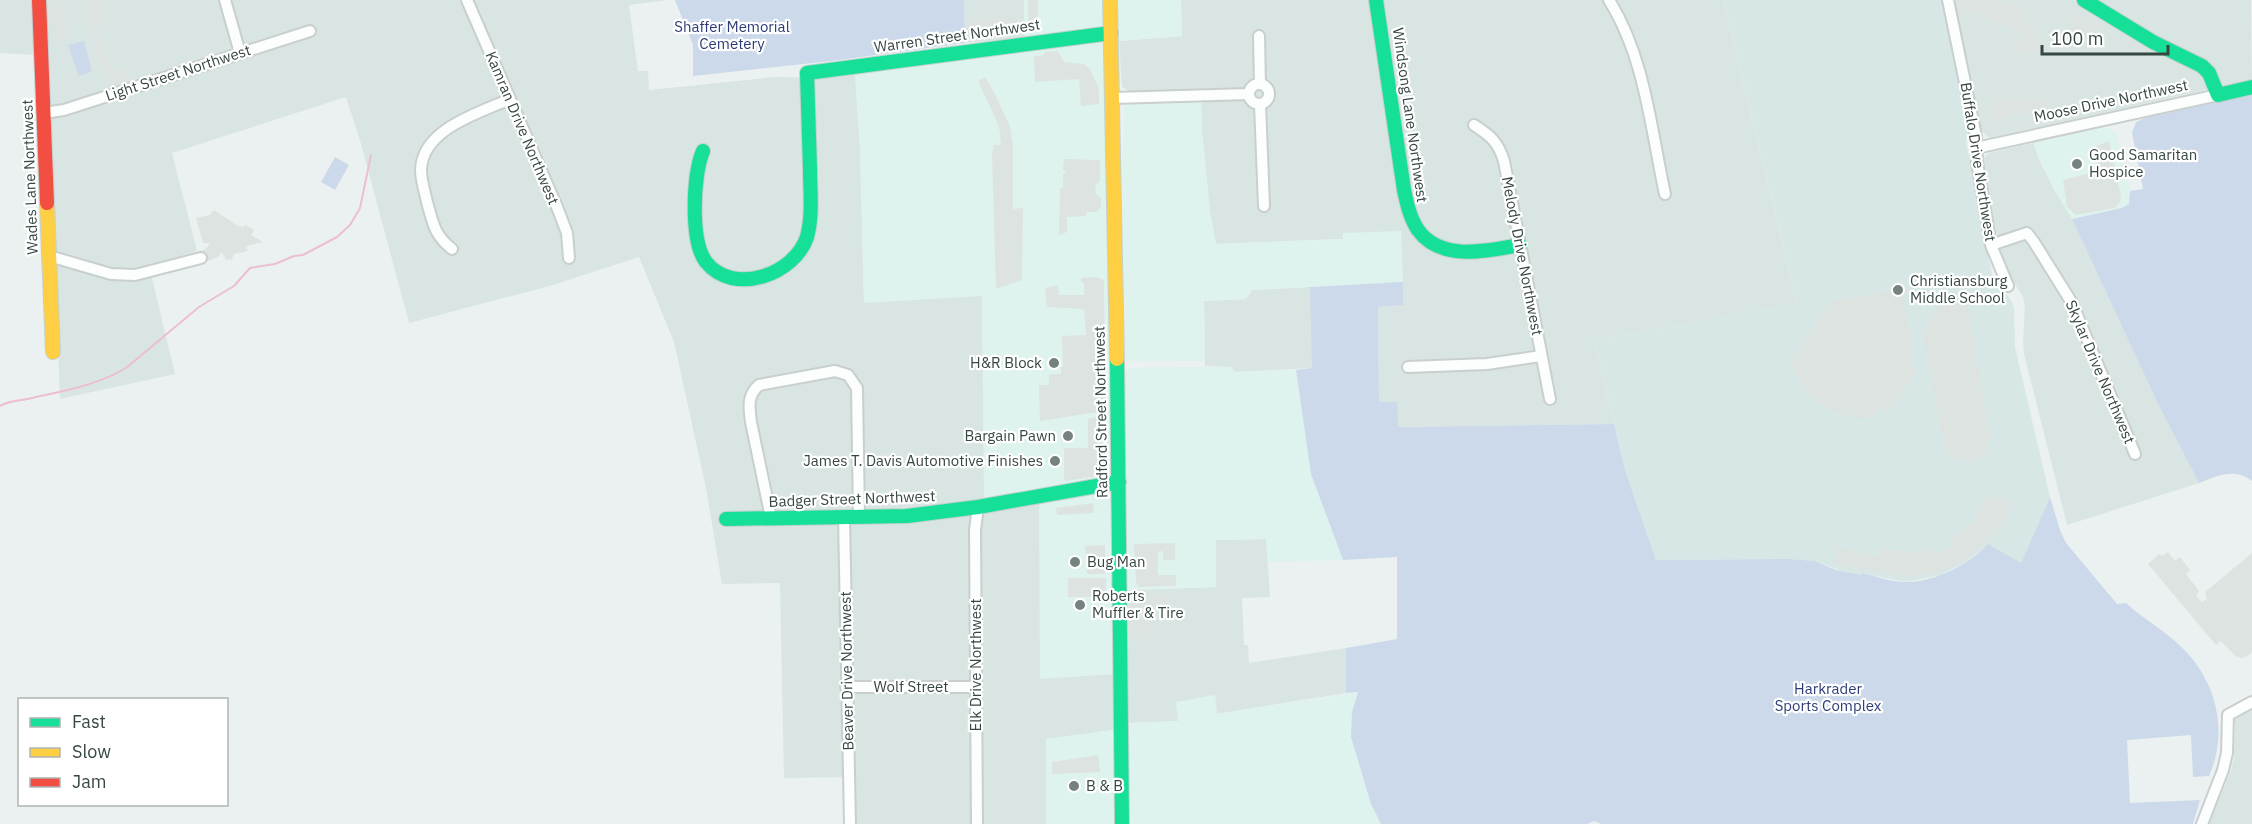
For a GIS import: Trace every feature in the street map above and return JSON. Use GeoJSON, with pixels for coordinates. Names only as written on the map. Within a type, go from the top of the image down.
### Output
{"type":"FeatureCollection","features":[{"type":"Feature","properties":{"kind":"street","name":"Wades Lane Northwest"},"geometry":{"type":"LineString","coordinates":[[39,0],[53,352]]}},
{"type":"Feature","properties":{"kind":"street"},"geometry":{"type":"LineString","coordinates":[[225,0],[240,53]]}},
{"type":"Feature","properties":{"kind":"street","name":"Kamran Drive Northwest"},"geometry":{"type":"LineString","coordinates":[[467,0],[567,233],[569,258]]}},
{"type":"Feature","properties":{"kind":"street","name":"Radford Street Northwest"},"geometry":{"type":"LineString","coordinates":[[1110,0],[1119,482],[1122,824]]}},
{"type":"Feature","properties":{"kind":"street","name":"Windsong Lane Northwest"},"geometry":{"type":"LineString","coordinates":[[1376,0],[1407,210],[1414,227],[1424,239],[1451,251],[1496,249],[1520,245]]}},
{"type":"Feature","properties":{"kind":"street"},"geometry":{"type":"LineString","coordinates":[[1609,0],[1630,39],[1640,73],[1665,194]]}},
{"type":"Feature","properties":{"kind":"street","name":"Buffalo Drive Northwest"},"geometry":{"type":"LineString","coordinates":[[1948,0],[1976,136],[1977,162],[1991,245],[2008,286]]}},
{"type":"Feature","properties":{"kind":"street"},"geometry":{"type":"LineString","coordinates":[[2084,0],[2153,42],[2202,66],[2209,73],[2218,95]]}},
{"type":"Feature","properties":{"kind":"street","name":"Light Street Northwest"},"geometry":{"type":"LineString","coordinates":[[44,113],[64,110],[310,31]]}},
{"type":"Feature","properties":{"kind":"street","name":"Warren Street Northwest"},"geometry":{"type":"LineString","coordinates":[[704,151],[696,170],[695,207],[696,233],[704,260],[712,269],[729,277],[764,276],[781,269],[796,258],[804,245],[811,219],[807,73],[1111,33]]}},
{"type":"Feature","properties":{"kind":"street"},"geometry":{"type":"LineString","coordinates":[[1259,36],[1260,84]]}},
{"type":"Feature","properties":{"kind":"street"},"geometry":{"type":"LineString","coordinates":[[1260,84],[1269,92],[1266,101],[1260,104],[1254,103],[1249,94],[1253,85],[1260,84]]}},
{"type":"Feature","properties":{"kind":"street","name":"Moose Drive Northwest"},"geometry":{"type":"LineString","coordinates":[[1976,148],[2252,87]]}},
{"type":"Feature","properties":{"kind":"street"},"geometry":{"type":"LineString","coordinates":[[1113,98],[1249,94]]}},
{"type":"Feature","properties":{"kind":"street"},"geometry":{"type":"LineString","coordinates":[[452,249],[441,241],[435,230],[421,169],[426,153],[435,139],[449,128],[510,99]]}},
{"type":"Feature","properties":{"kind":"street"},"geometry":{"type":"LineString","coordinates":[[1260,104],[1264,206]]}},
{"type":"Feature","properties":{"kind":"street","name":"Melody Drive Northwest"},"geometry":{"type":"LineString","coordinates":[[1474,125],[1489,135],[1499,146],[1504,161],[1550,399]]}},
{"type":"Feature","properties":{"kind":"street","name":"Skylar Drive Northwest"},"geometry":{"type":"LineString","coordinates":[[1991,245],[2027,233],[2034,242],[2072,303],[2134,454]]}},
{"type":"Feature","properties":{"kind":"street"},"geometry":{"type":"LineString","coordinates":[[48,256],[111,274],[135,275],[201,258]]}},
{"type":"Feature","properties":{"kind":"street"},"geometry":{"type":"LineString","coordinates":[[1408,367],[1487,364],[1541,356]]}},
{"type":"Feature","properties":{"kind":"street"},"geometry":{"type":"LineString","coordinates":[[771,518],[750,414],[750,393],[759,385],[835,371],[848,375],[857,388],[859,516]]}},
{"type":"Feature","properties":{"kind":"street","name":"Badger Street Northwest"},"geometry":{"type":"LineString","coordinates":[[726,519],[907,516],[978,507],[1119,482]]}},
{"type":"Feature","properties":{"kind":"street","name":"Elk Drive Northwest"},"geometry":{"type":"LineString","coordinates":[[977,824],[975,530],[978,507]]}},
{"type":"Feature","properties":{"kind":"street","name":"Beaver Drive Northwest"},"geometry":{"type":"LineString","coordinates":[[844,517],[850,824]]}},
{"type":"Feature","properties":{"kind":"street","name":"Wolf Street"},"geometry":{"type":"LineString","coordinates":[[846,687],[976,687]]}},
{"type":"Feature","properties":{"kind":"street"},"geometry":{"type":"LineString","coordinates":[[2202,824],[2228,753],[2228,716],[2252,702]]}},
{"type":"Feature","properties":{"kind":"shaded area"},"geometry":{"type":"Polygon","coordinates":[[[0,0],[668,0],[629,5],[638,71],[648,71],[649,90],[775,77],[820,78],[855,73],[860,149],[864,302],[982,295],[985,514],[997,508],[1040,499],[1040,678],[1113,674],[1113,730],[1046,739],[1046,824],[856,824],[855,777],[784,778],[780,583],[722,584],[706,488],[674,342],[639,257],[553,285],[409,323],[362,147],[346,97],[172,153],[197,251],[149,266],[175,374],[60,399],[55,271],[37,55],[0,53],[0,0]]]}},
{"type":"Feature","properties":{"kind":"shaded area"},"geometry":{"type":"Polygon","coordinates":[[[81,0],[102,0],[108,18],[99,21],[100,25],[97,26],[111,71],[126,67],[130,81],[109,87],[81,0]]]}},
{"type":"Feature","properties":{"kind":"shaded area"},"geometry":{"type":"Polygon","coordinates":[[[964,0],[1024,0],[1025,38],[965,43],[964,0]]]}},
{"type":"Feature","properties":{"kind":"shaded area"},"geometry":{"type":"Polygon","coordinates":[[[1024,0],[1103,0],[1113,674],[1040,679],[1039,490],[984,502],[982,296],[864,303],[860,149],[855,73],[1025,49],[1024,0]]]}},
{"type":"Feature","properties":{"kind":"shaded area"},"geometry":{"type":"Polygon","coordinates":[[[1028,0],[1038,0],[1038,25],[1028,26],[1028,0]]]}},
{"type":"Feature","properties":{"kind":"shaded area"},"geometry":{"type":"Polygon","coordinates":[[[1118,0],[1181,0],[1182,36],[1119,41],[1118,0]]]}},
{"type":"Feature","properties":{"kind":"shaded area"},"geometry":{"type":"Polygon","coordinates":[[[1181,0],[1723,0],[1797,304],[1594,340],[1614,424],[1398,427],[1379,402],[1378,307],[1403,305],[1343,233],[1343,239],[1216,244],[1210,212],[1202,132],[1201,90],[1131,92],[1122,87],[1119,41],[1182,36],[1181,0]]]}},
{"type":"Feature","properties":{"kind":"shaded area","name":"Christiansburg Middle School"},"geometry":{"type":"Polygon","coordinates":[[[1723,0],[1942,0],[1969,125],[1970,135],[1966,141],[1993,279],[2011,300],[2014,308],[2015,347],[2050,497],[2021,563],[1988,545],[1966,562],[1941,575],[1906,582],[1862,573],[1861,575],[1847,573],[1815,561],[1790,559],[1656,560],[1625,470],[1594,340],[1797,303],[1723,0]]]}},
{"type":"Feature","properties":{"kind":"shaded area"},"geometry":{"type":"Polygon","coordinates":[[[1952,0],[2251,0],[2252,80],[1989,138],[1982,131],[1978,120],[1952,0]]]}},
{"type":"Feature","properties":{"kind":"shaded area"},"geometry":{"type":"Polygon","coordinates":[[[1960,0],[2004,0],[2026,10],[2024,20],[2035,26],[2040,50],[2019,54],[2017,40],[2022,38],[2019,31],[1974,12],[1961,15],[1957,3],[1960,0]]]}},
{"type":"Feature","properties":{"kind":"shaded area"},"geometry":{"type":"Polygon","coordinates":[[[60,1],[69,32],[66,35],[67,40],[57,45],[49,19],[48,2],[60,1]]]}},
{"type":"Feature","properties":{"kind":"shaded area"},"geometry":{"type":"Polygon","coordinates":[[[1015,16],[1017,31],[969,37],[967,22],[1015,16]]]}},
{"type":"Feature","properties":{"kind":"shaded area"},"geometry":{"type":"Polygon","coordinates":[[[2091,17],[2101,23],[2103,36],[2079,39],[2078,33],[2073,34],[2070,18],[2091,17]]]}},
{"type":"Feature","properties":{"kind":"shaded area"},"geometry":{"type":"Polygon","coordinates":[[[1058,51],[1064,62],[1084,64],[1090,69],[1099,89],[1099,104],[1081,106],[1079,79],[1035,82],[1034,56],[1058,51]]]}},
{"type":"Feature","properties":{"kind":"shaded area"},"geometry":{"type":"Polygon","coordinates":[[[985,77],[1010,127],[1013,145],[1013,209],[1023,208],[1022,280],[996,289],[992,155],[994,145],[1001,145],[999,126],[978,81],[985,77]]]}},
{"type":"Feature","properties":{"kind":"shaded area"},"geometry":{"type":"Polygon","coordinates":[[[2047,97],[2049,113],[2006,114],[2004,120],[1994,122],[1991,115],[1991,98],[2020,99],[2047,97]]]}},
{"type":"Feature","properties":{"kind":"shaded area"},"geometry":{"type":"Polygon","coordinates":[[[1201,102],[1210,212],[1216,244],[1343,239],[1343,233],[1401,231],[1403,282],[1252,290],[1246,299],[1204,301],[1205,361],[1128,361],[1125,356],[1123,107],[1130,104],[1201,102]]]}},
{"type":"Feature","properties":{"kind":"shaded area"},"geometry":{"type":"Polygon","coordinates":[[[2100,128],[2110,128],[2117,136],[2130,191],[2129,204],[2122,208],[2072,219],[2053,188],[2033,143],[2100,128]]]}},
{"type":"Feature","properties":{"kind":"shaded area"},"geometry":{"type":"Polygon","coordinates":[[[2109,141],[2121,196],[2120,202],[2114,208],[2076,215],[2067,207],[2063,180],[2095,172],[2097,179],[2106,177],[2105,167],[2098,167],[2094,147],[2109,141]]]}},
{"type":"Feature","properties":{"kind":"shaded area"},"geometry":{"type":"Polygon","coordinates":[[[2033,143],[2042,166],[2072,219],[2159,406],[2199,483],[2067,525],[2024,354],[2025,306],[2023,297],[2003,265],[1984,172],[1983,159],[1989,153],[2033,143]]]}},
{"type":"Feature","properties":{"kind":"shaded area"},"geometry":{"type":"Polygon","coordinates":[[[1064,159],[1100,160],[1100,182],[1095,185],[1096,194],[1101,198],[1101,207],[1097,212],[1087,212],[1086,216],[1067,217],[1067,232],[1059,235],[1060,188],[1063,188],[1063,174],[1066,174],[1063,168],[1064,159]]]}},
{"type":"Feature","properties":{"kind":"shaded area"},"geometry":{"type":"Polygon","coordinates":[[[214,210],[238,226],[244,227],[245,225],[254,230],[251,235],[263,242],[246,246],[248,251],[234,254],[232,259],[226,260],[222,252],[218,257],[200,264],[197,253],[206,249],[210,243],[203,243],[196,218],[210,215],[214,210]]]}},
{"type":"Feature","properties":{"kind":"shaded area"},"geometry":{"type":"Polygon","coordinates":[[[1097,277],[1104,280],[1105,399],[1101,399],[1103,409],[1098,412],[1040,421],[1039,385],[1049,385],[1049,374],[1061,374],[1061,367],[1063,367],[1062,336],[1086,335],[1084,309],[1047,307],[1045,288],[1058,285],[1059,295],[1084,295],[1084,283],[1081,282],[1081,278],[1097,277]]]}},
{"type":"Feature","properties":{"kind":"shaded area"},"geometry":{"type":"Polygon","coordinates":[[[1898,284],[1907,289],[1904,300],[1913,350],[1910,366],[1917,371],[1887,413],[1881,409],[1872,417],[1860,419],[1828,410],[1810,396],[1799,382],[1791,362],[1795,351],[1831,303],[1886,292],[1898,284]]]}},
{"type":"Feature","properties":{"kind":"shaded area"},"geometry":{"type":"Polygon","coordinates":[[[1310,287],[1313,368],[1235,372],[1231,367],[1205,366],[1204,301],[1246,299],[1252,290],[1310,287]]]}},
{"type":"Feature","properties":{"kind":"shaded area"},"geometry":{"type":"Polygon","coordinates":[[[1948,294],[1967,302],[1990,434],[1988,449],[1974,462],[1956,461],[1944,448],[1924,340],[1925,328],[1948,294]]]}},
{"type":"Feature","properties":{"kind":"shaded area"},"geometry":{"type":"Polygon","coordinates":[[[1231,367],[1235,372],[1296,370],[1311,474],[1343,560],[1268,562],[1266,539],[1216,540],[1216,587],[1126,590],[1125,373],[1128,368],[1231,367]]]}},
{"type":"Feature","properties":{"kind":"shaded area"},"geometry":{"type":"Polygon","coordinates":[[[1106,415],[1106,428],[1103,434],[1103,475],[1066,481],[1064,478],[1064,448],[1088,448],[1088,419],[1106,415]]]}},
{"type":"Feature","properties":{"kind":"shaded area"},"geometry":{"type":"Polygon","coordinates":[[[1988,495],[2013,502],[2003,522],[1979,550],[1943,571],[1911,576],[1891,575],[1834,564],[1837,547],[1881,557],[1882,549],[1911,552],[1930,549],[1931,555],[1942,552],[1953,547],[1949,540],[1975,520],[1988,495]]]}},
{"type":"Feature","properties":{"kind":"shaded area"},"geometry":{"type":"Polygon","coordinates":[[[1094,503],[1093,513],[1057,515],[1056,508],[1094,503]]]}},
{"type":"Feature","properties":{"kind":"shaded area"},"geometry":{"type":"Polygon","coordinates":[[[1266,539],[1270,597],[1242,598],[1244,645],[1248,645],[1249,663],[1346,648],[1346,693],[1216,714],[1215,695],[1178,721],[1128,723],[1126,590],[1216,587],[1216,540],[1266,539]]]}},
{"type":"Feature","properties":{"kind":"shaded area"},"geometry":{"type":"Polygon","coordinates":[[[1175,543],[1175,560],[1163,560],[1163,551],[1158,552],[1158,575],[1176,575],[1176,586],[1139,587],[1136,582],[1134,544],[1175,543]]]}},
{"type":"Feature","properties":{"kind":"shaded area"},"geometry":{"type":"Polygon","coordinates":[[[1105,545],[1105,574],[1087,574],[1086,564],[1089,563],[1086,559],[1085,546],[1105,545]]]}},
{"type":"Feature","properties":{"kind":"shaded area"},"geometry":{"type":"Polygon","coordinates":[[[2168,552],[2175,561],[2180,557],[2190,570],[2186,574],[2199,591],[2196,596],[2202,602],[2207,599],[2205,592],[2252,553],[2252,652],[2249,655],[2242,658],[2235,656],[2221,641],[2216,645],[2148,564],[2159,554],[2163,556],[2168,552]]]}},
{"type":"Feature","properties":{"kind":"shaded area"},"geometry":{"type":"Polygon","coordinates":[[[1068,578],[1106,578],[1105,601],[1094,601],[1093,597],[1068,597],[1068,578]]]}},
{"type":"Feature","properties":{"kind":"shaded area"},"geometry":{"type":"Polygon","coordinates":[[[1167,595],[1167,609],[1149,611],[1149,640],[1130,639],[1131,617],[1139,615],[1132,613],[1132,601],[1135,601],[1135,597],[1167,595]]]}},
{"type":"Feature","properties":{"kind":"shaded area"},"geometry":{"type":"Polygon","coordinates":[[[1358,692],[1352,712],[1351,737],[1371,804],[1381,824],[1129,824],[1128,723],[1178,721],[1176,702],[1215,695],[1217,714],[1358,692]]]}},
{"type":"Feature","properties":{"kind":"shaded area"},"geometry":{"type":"Polygon","coordinates":[[[2252,710],[2252,824],[2209,824],[2231,771],[2234,758],[2235,717],[2252,710]]]}},
{"type":"Feature","properties":{"kind":"shaded area"},"geometry":{"type":"Polygon","coordinates":[[[1113,730],[1114,824],[1046,824],[1046,739],[1113,730]]]}},
{"type":"Feature","properties":{"kind":"shaded area"},"geometry":{"type":"Polygon","coordinates":[[[1098,755],[1100,772],[1052,774],[1052,762],[1098,755]]]}},
{"type":"Feature","properties":{"kind":"green space","name":"Shaffer Memorial Cemetery"},"geometry":{"type":"Polygon","coordinates":[[[675,0],[964,0],[965,43],[693,76],[693,45],[675,0]]]}},
{"type":"Feature","properties":{"kind":"green space"},"geometry":{"type":"Polygon","coordinates":[[[84,41],[92,71],[79,76],[68,45],[84,41]]]}},
{"type":"Feature","properties":{"kind":"green space"},"geometry":{"type":"Polygon","coordinates":[[[2252,94],[2252,481],[2239,474],[2226,474],[2199,483],[2159,406],[2072,219],[2122,208],[2129,204],[2130,191],[2143,189],[2132,133],[2136,122],[2252,94]]]}},
{"type":"Feature","properties":{"kind":"green space"},"geometry":{"type":"Polygon","coordinates":[[[335,157],[349,165],[335,190],[321,182],[335,157]]]}},
{"type":"Feature","properties":{"kind":"green space","name":"Harkrader Sports Complex"},"geometry":{"type":"Polygon","coordinates":[[[1403,282],[1403,305],[1378,307],[1379,402],[1397,402],[1398,427],[1614,424],[1625,470],[1656,560],[1790,559],[1815,561],[1836,570],[1896,581],[1919,581],[1941,575],[1962,565],[1988,544],[2021,563],[2050,497],[2066,543],[2117,604],[2126,603],[2177,643],[2201,671],[2209,687],[2215,704],[2218,740],[2209,776],[2193,777],[2191,735],[2127,740],[2130,803],[2200,800],[2193,824],[1601,824],[1594,821],[1587,824],[1381,824],[1371,804],[1351,737],[1352,712],[1358,692],[1346,693],[1346,648],[1397,639],[1397,557],[1343,560],[1311,474],[1296,370],[1312,368],[1310,287],[1403,282]]]}},
{"type":"Feature","properties":{"kind":"waterway"},"geometry":{"type":"LineString","coordinates":[[0,406],[80,387],[115,374],[126,368],[199,307],[234,286],[250,268],[275,264],[294,256],[303,255],[337,237],[350,225],[360,208],[371,155]]}},
{"type":"Feature","properties":{"kind":"traffic: fast"},"geometry":{"type":"LineString","coordinates":[[1376,0],[1404,190],[1415,225],[1428,240],[1439,247],[1452,250],[1466,252],[1494,250],[1520,245]]}},
{"type":"Feature","properties":{"kind":"traffic: fast"},"geometry":{"type":"LineString","coordinates":[[2084,0],[2153,42],[2202,66],[2209,73],[2218,95],[2252,87]]}},
{"type":"Feature","properties":{"kind":"traffic: fast"},"geometry":{"type":"LineString","coordinates":[[703,151],[695,191],[695,224],[701,252],[706,262],[718,272],[732,278],[747,279],[762,276],[790,261],[800,250],[809,229],[811,203],[807,73],[1111,33]]}},
{"type":"Feature","properties":{"kind":"traffic: fast"},"geometry":{"type":"LineString","coordinates":[[1117,359],[1122,824]]}},
{"type":"Feature","properties":{"kind":"traffic: fast"},"geometry":{"type":"LineString","coordinates":[[726,519],[907,516],[978,507],[1119,482]]}},
{"type":"Feature","properties":{"kind":"traffic: slow"},"geometry":{"type":"LineString","coordinates":[[1110,0],[1117,359]]}},
{"type":"Feature","properties":{"kind":"traffic: slow"},"geometry":{"type":"LineString","coordinates":[[47,203],[53,352]]}},
{"type":"Feature","properties":{"kind":"traffic: jam"},"geometry":{"type":"LineString","coordinates":[[39,0],[47,203]]}},
{"type":"Feature","properties":{"kind":"place","name":"Good Samaritan Hospice"},"geometry":{"type":"Point","coordinates":[2077,164]}},
{"type":"Feature","properties":{"kind":"place","name":"Christiansburg Middle School"},"geometry":{"type":"Point","coordinates":[1898,290]}},
{"type":"Feature","properties":{"kind":"place","name":"H&R Block"},"geometry":{"type":"Point","coordinates":[1054,363]}},
{"type":"Feature","properties":{"kind":"place","name":"Bargain Pawn"},"geometry":{"type":"Point","coordinates":[1068,436]}},
{"type":"Feature","properties":{"kind":"place","name":"James T. Davis Automotive Finishes"},"geometry":{"type":"Point","coordinates":[1055,461]}},
{"type":"Feature","properties":{"kind":"place","name":"Bug Man"},"geometry":{"type":"Point","coordinates":[1075,562]}},
{"type":"Feature","properties":{"kind":"place","name":"Roberts Muffler & Tire"},"geometry":{"type":"Point","coordinates":[1080,605]}},
{"type":"Feature","properties":{"kind":"place","name":"B & B"},"geometry":{"type":"Point","coordinates":[1074,786]}}]}
